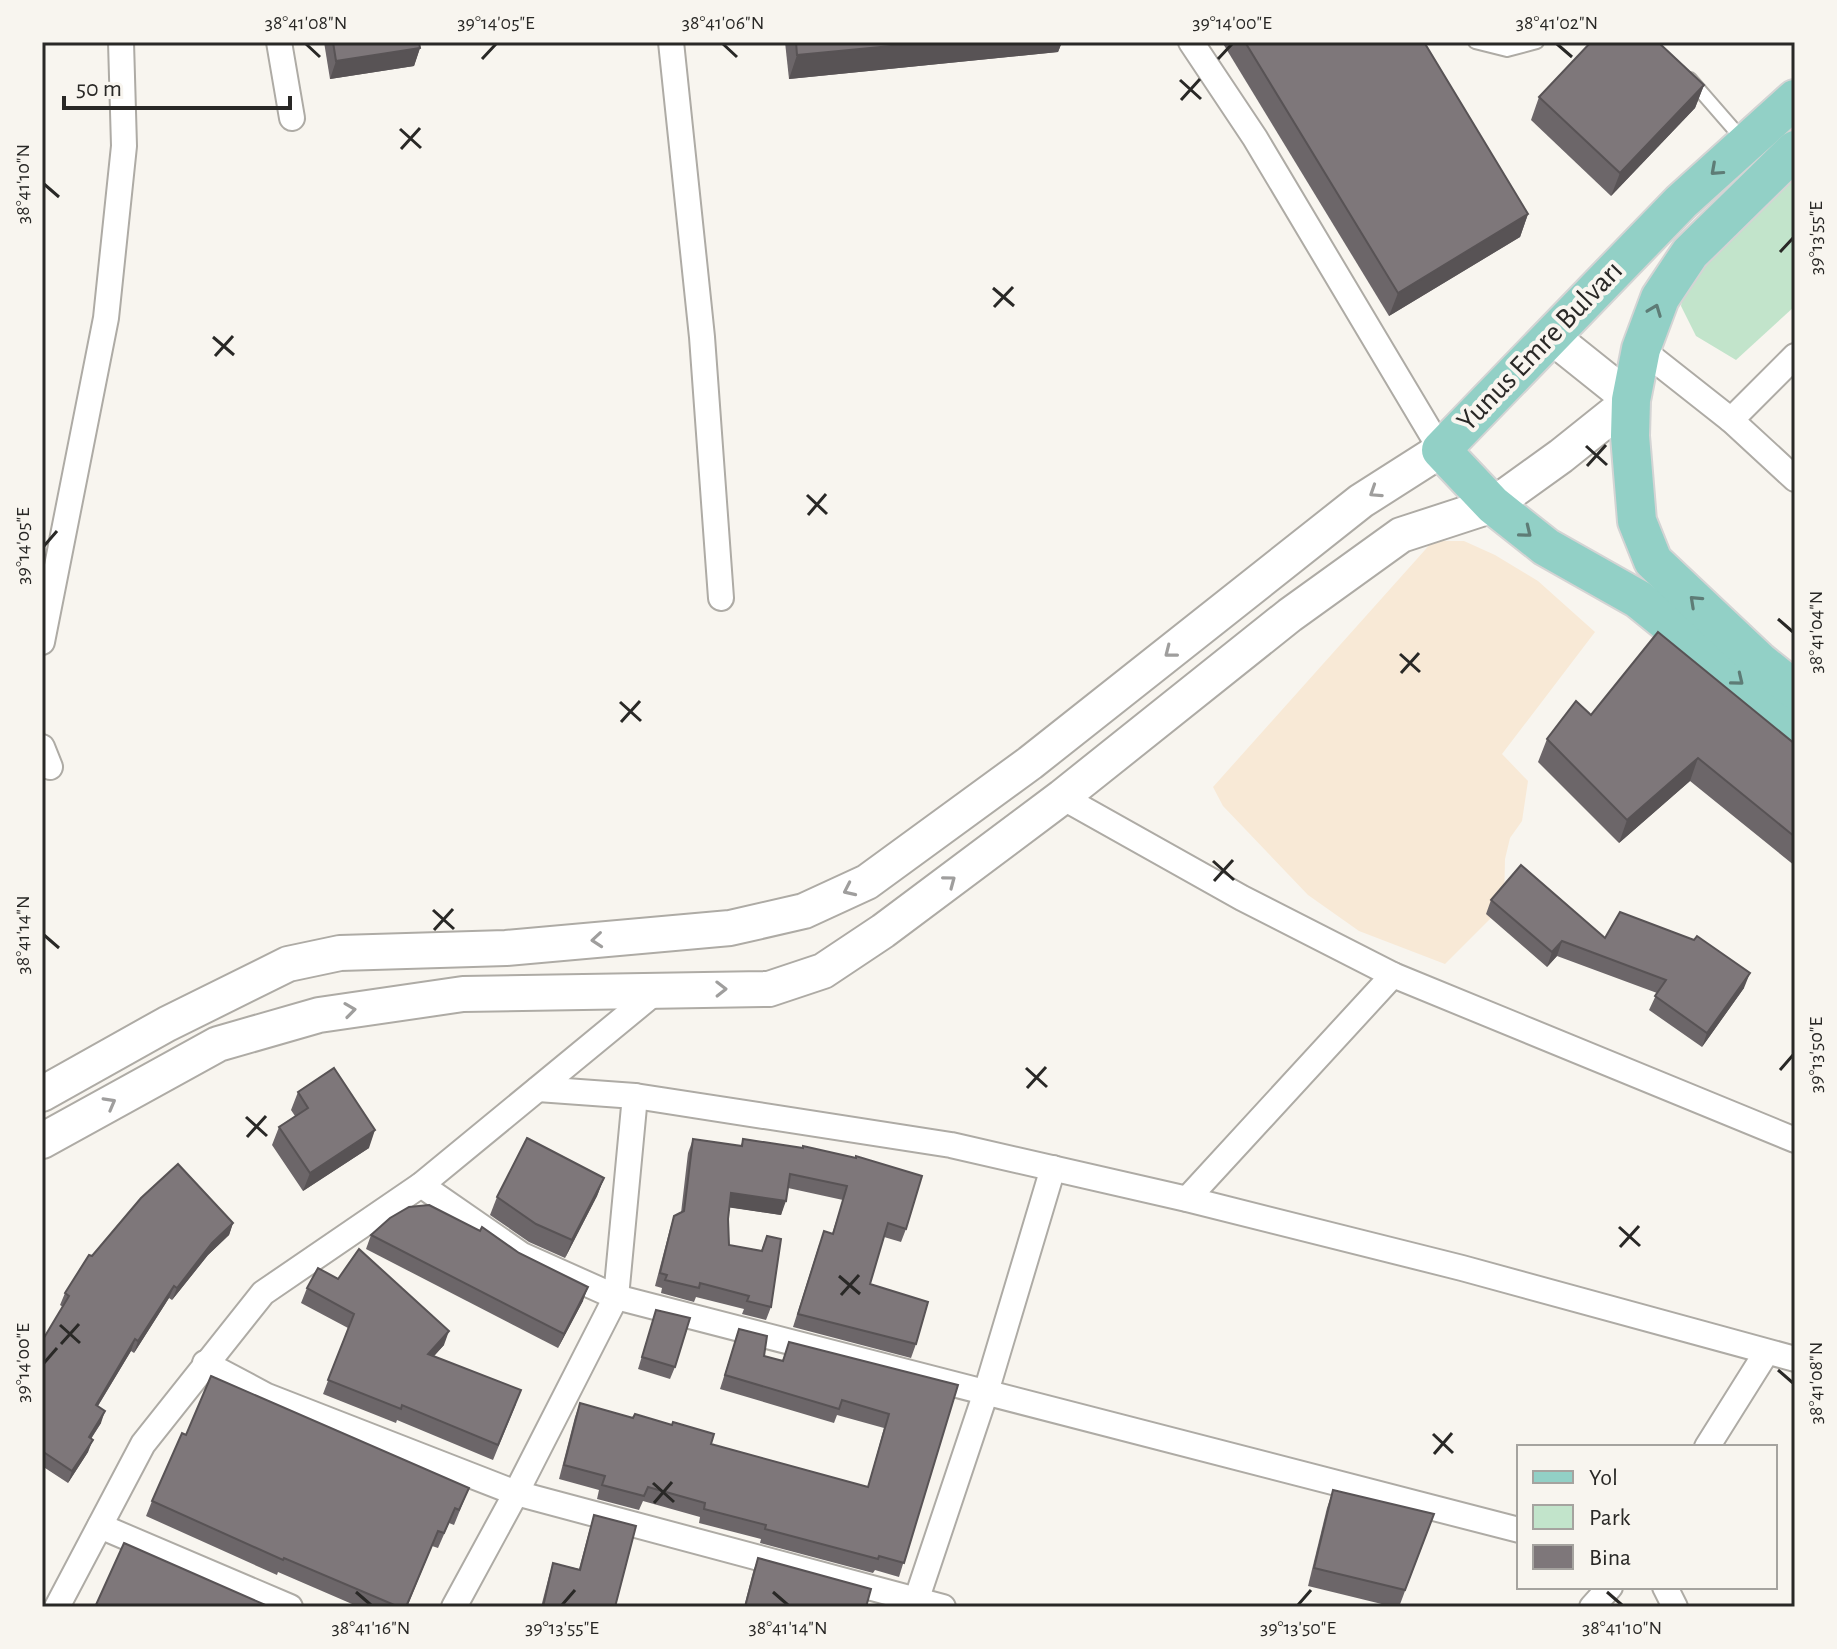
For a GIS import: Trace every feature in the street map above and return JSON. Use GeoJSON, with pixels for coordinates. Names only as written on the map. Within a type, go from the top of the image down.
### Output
{"type":"FeatureCollection","features":[{"type":"Feature","properties":{"kind":"main road","name":"Yunus Emre Bulvarı"},"geometry":{"type":"LineString","coordinates":[[1795,99],[1681,202],[1441,450],[1493,505],[1546,547],[1638,599],[1795,726]]}},
{"type":"Feature","properties":{"kind":"main road","name":"Yunus Emre Bulvarı"},"geometry":{"type":"LineString","coordinates":[[1795,150],[1690,253],[1660,298],[1641,349],[1631,400],[1630,436],[1637,521],[1653,561],[1760,662],[1795,690]]}},
{"type":"Feature","properties":{"kind":"street"},"geometry":{"type":"LineString","coordinates":[[42,642],[106,318],[124,146],[121,42]]}},
{"type":"Feature","properties":{"kind":"street"},"geometry":{"type":"LineString","coordinates":[[279,42],[292,118]]}},
{"type":"Feature","properties":{"kind":"street"},"geometry":{"type":"LineString","coordinates":[[671,42],[702,337],[721,598]]}},
{"type":"Feature","properties":{"kind":"street"},"geometry":{"type":"LineString","coordinates":[[42,1094],[167,1024],[288,964],[340,953],[506,948],[730,928],[804,911],[842,894],[867,882],[1030,763],[1361,501],[1441,450],[1255,138],[1191,42]]}},
{"type":"Feature","properties":{"kind":"street"},"geometry":{"type":"LineString","coordinates":[[42,1141],[218,1044],[319,1015],[463,994],[769,989],[823,971],[883,931],[1062,797],[1290,615],[1401,535],[1493,505],[1631,400],[1551,336]]}},
{"type":"Feature","properties":{"kind":"street"},"geometry":{"type":"LineString","coordinates":[[1641,349],[1731,420],[1795,479]]}},
{"type":"Feature","properties":{"kind":"street"},"geometry":{"type":"LineString","coordinates":[[1731,420],[1795,356]]}},
{"type":"Feature","properties":{"kind":"street"},"geometry":{"type":"LineString","coordinates":[[1062,797],[1242,898],[1393,975],[1795,1140]]}},
{"type":"Feature","properties":{"kind":"street"},"geometry":{"type":"LineString","coordinates":[[1187,1199],[1393,975]]}},
{"type":"Feature","properties":{"kind":"street"},"geometry":{"type":"LineString","coordinates":[[57,1607],[143,1444],[263,1293],[421,1185],[658,990]]}},
{"type":"Feature","properties":{"kind":"street"},"geometry":{"type":"LineString","coordinates":[[538,1089],[635,1096],[951,1145],[1187,1199],[1462,1268],[1795,1359]]}},
{"type":"Feature","properties":{"kind":"street"},"geometry":{"type":"LineString","coordinates":[[454,1607],[616,1297],[635,1096]]}},
{"type":"Feature","properties":{"kind":"street"},"geometry":{"type":"LineString","coordinates":[[916,1603],[986,1392],[1053,1168]]}},
{"type":"Feature","properties":{"kind":"street"},"geometry":{"type":"LineString","coordinates":[[421,1185],[522,1255],[616,1297],[1517,1529]]}},
{"type":"Feature","properties":{"kind":"street"},"geometry":{"type":"LineString","coordinates":[[1708,1445],[1766,1353]]}},
{"type":"Feature","properties":{"kind":"street"},"geometry":{"type":"LineString","coordinates":[[205,1363],[267,1396],[516,1493],[916,1603],[943,1607]]}},
{"type":"Feature","properties":{"kind":"street"},"geometry":{"type":"LineString","coordinates":[[100,1526],[290,1607]]}},
{"type":"Feature","properties":{"kind":"street"},"geometry":{"type":"LineString","coordinates":[[1592,1607],[1608,1589]]}},
{"type":"Feature","properties":{"kind":"street"},"geometry":{"type":"LineString","coordinates":[[1666,1589],[1675,1607]]}},
{"type":"Feature","properties":{"kind":"lane"},"geometry":{"type":"LineString","coordinates":[[1475,42],[1507,50],[1537,42]]}},
{"type":"Feature","properties":{"kind":"lane"},"geometry":{"type":"LineString","coordinates":[[1676,64],[1746,143]]}},
{"type":"Feature","properties":{"kind":"shaded area"},"geometry":{"type":"Polygon","coordinates":[[[1433,541],[1464,541],[1495,555],[1538,581],[1595,632],[1502,754],[1528,781],[1522,821],[1510,838],[1505,859],[1504,905],[1445,964],[1359,931],[1308,895],[1223,806],[1213,787],[1433,541]]]}},
{"type":"Feature","properties":{"kind":"green space"},"geometry":{"type":"Polygon","coordinates":[[[1795,166],[1795,306],[1736,360],[1696,336],[1681,306],[1684,287],[1795,166]]]}},
{"type":"Feature","properties":{"kind":"building"},"geometry":{"type":"Polygon","coordinates":[[[333,42],[419,42],[420,48],[336,61],[333,42]]]}},
{"type":"Feature","properties":{"kind":"building"},"geometry":{"type":"Polygon","coordinates":[[[796,42],[933,42],[797,55],[796,42]]]}},
{"type":"Feature","properties":{"kind":"building"},"geometry":{"type":"Polygon","coordinates":[[[1245,42],[1424,42],[1528,214],[1398,293],[1245,42]]]}},
{"type":"Feature","properties":{"kind":"building"},"geometry":{"type":"Polygon","coordinates":[[[1591,42],[1658,42],[1704,85],[1620,173],[1539,97],[1591,42]]]}},
{"type":"Feature","properties":{"kind":"building"},"geometry":{"type":"Polygon","coordinates":[[[1658,632],[1795,744],[1795,837],[1698,758],[1627,820],[1547,739],[1576,701],[1591,715],[1658,632]]]}},
{"type":"Feature","properties":{"kind":"building"},"geometry":{"type":"Polygon","coordinates":[[[1521,865],[1605,938],[1620,912],[1694,940],[1697,936],[1750,973],[1707,1033],[1655,996],[1666,980],[1562,941],[1552,952],[1491,900],[1521,865]]]}},
{"type":"Feature","properties":{"kind":"building"},"geometry":{"type":"Polygon","coordinates":[[[334,1068],[375,1130],[310,1173],[279,1127],[308,1108],[298,1092],[334,1068]]]}},
{"type":"Feature","properties":{"kind":"building"},"geometry":{"type":"Polygon","coordinates":[[[527,1138],[604,1178],[572,1240],[536,1224],[497,1197],[527,1138]]]}},
{"type":"Feature","properties":{"kind":"building"},"geometry":{"type":"Polygon","coordinates":[[[693,1139],[742,1146],[743,1139],[803,1146],[856,1156],[922,1176],[906,1229],[888,1223],[870,1284],[928,1302],[916,1344],[798,1314],[824,1231],[833,1234],[847,1186],[790,1174],[786,1201],[731,1193],[729,1245],[762,1251],[767,1236],[781,1239],[771,1307],[747,1301],[749,1296],[700,1283],[699,1288],[665,1280],[667,1275],[660,1273],[674,1216],[684,1211],[693,1139]]]}},
{"type":"Feature","properties":{"kind":"building"},"geometry":{"type":"Polygon","coordinates":[[[178,1164],[233,1223],[212,1243],[177,1288],[174,1286],[138,1341],[135,1339],[96,1405],[105,1411],[89,1437],[93,1440],[72,1471],[42,1451],[42,1341],[69,1296],[65,1293],[89,1255],[92,1256],[141,1198],[178,1164]]]}},
{"type":"Feature","properties":{"kind":"building"},"geometry":{"type":"Polygon","coordinates":[[[429,1205],[480,1231],[482,1227],[519,1253],[588,1287],[564,1334],[371,1235],[390,1218],[409,1207],[429,1205]]]}},
{"type":"Feature","properties":{"kind":"building"},"geometry":{"type":"Polygon","coordinates":[[[359,1249],[449,1331],[428,1354],[521,1390],[498,1445],[402,1405],[401,1409],[328,1380],[354,1314],[307,1288],[318,1268],[338,1279],[359,1249]]]}},
{"type":"Feature","properties":{"kind":"building"},"geometry":{"type":"Polygon","coordinates":[[[656,1310],[690,1318],[675,1367],[642,1357],[656,1310]]]}},
{"type":"Feature","properties":{"kind":"building"},"geometry":{"type":"Polygon","coordinates":[[[739,1329],[767,1336],[764,1356],[783,1361],[789,1342],[958,1385],[904,1563],[765,1529],[766,1525],[704,1509],[705,1503],[648,1487],[644,1496],[602,1485],[605,1476],[564,1465],[580,1403],[633,1418],[635,1414],[672,1425],[673,1422],[714,1434],[711,1444],[868,1487],[889,1414],[842,1400],[839,1409],[725,1375],[739,1329]]]}},
{"type":"Feature","properties":{"kind":"building"},"geometry":{"type":"Polygon","coordinates":[[[211,1376],[469,1488],[459,1510],[455,1508],[444,1533],[438,1531],[406,1607],[399,1607],[283,1560],[152,1501],[182,1433],[186,1435],[211,1376]]]}},
{"type":"Feature","properties":{"kind":"building"},"geometry":{"type":"Polygon","coordinates":[[[1333,1490],[1434,1514],[1405,1590],[1314,1568],[1333,1490]]]}},
{"type":"Feature","properties":{"kind":"building"},"geometry":{"type":"Polygon","coordinates":[[[594,1515],[636,1526],[615,1607],[543,1607],[553,1563],[580,1570],[594,1515]]]}},
{"type":"Feature","properties":{"kind":"building"},"geometry":{"type":"Polygon","coordinates":[[[124,1543],[270,1607],[95,1607],[124,1543]]]}},
{"type":"Feature","properties":{"kind":"building"},"geometry":{"type":"Polygon","coordinates":[[[758,1558],[871,1589],[866,1607],[745,1607],[758,1558]]]}}]}
